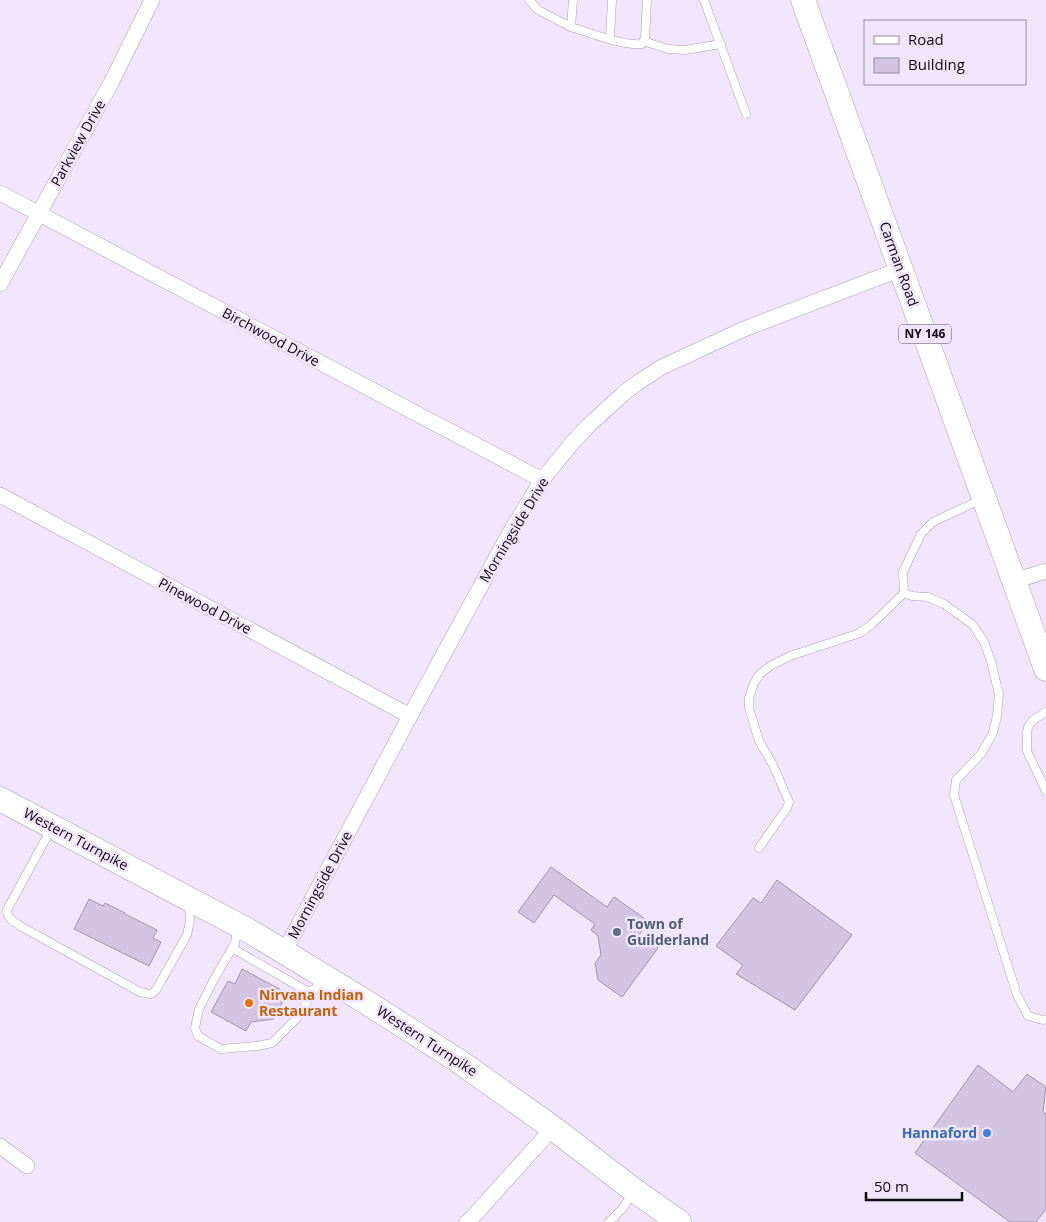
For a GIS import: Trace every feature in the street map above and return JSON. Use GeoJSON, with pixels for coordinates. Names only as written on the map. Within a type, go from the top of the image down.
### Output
{"type":"FeatureCollection","features":[{"type":"Feature","properties":{"kind":"main road","name":"Carman Road"},"geometry":{"type":"LineString","coordinates":[[803,0],[1046,668]]}},
{"type":"Feature","properties":{"kind":"main road","name":"Western Turnpike"},"geometry":{"type":"LineString","coordinates":[[0,799],[237,924],[284,952],[315,985],[457,1060],[680,1222]]}},
{"type":"Feature","properties":{"kind":"street","name":"Parkview Drive"},"geometry":{"type":"LineString","coordinates":[[0,284],[111,82],[152,0]]}},
{"type":"Feature","properties":{"kind":"street","name":"Birchwood Drive"},"geometry":{"type":"LineString","coordinates":[[0,193],[542,480]]}},
{"type":"Feature","properties":{"kind":"street","name":"Morningside Drive"},"geometry":{"type":"LineString","coordinates":[[284,952],[508,536],[542,480],[572,443],[623,394],[662,367],[744,329],[901,269]]}},
{"type":"Feature","properties":{"kind":"street","name":"Pinewood Drive"},"geometry":{"type":"LineString","coordinates":[[0,496],[410,716]]}},
{"type":"Feature","properties":{"kind":"street"},"geometry":{"type":"LineString","coordinates":[[1014,581],[1046,571]]}},
{"type":"Feature","properties":{"kind":"street"},"geometry":{"type":"LineString","coordinates":[[467,1222],[553,1128]]}},
{"type":"Feature","properties":{"kind":"street"},"geometry":{"type":"LineString","coordinates":[[0,1146],[27,1166]]}},
{"type":"Feature","properties":{"kind":"lane"},"geometry":{"type":"LineString","coordinates":[[529,0],[538,10],[571,27],[635,45],[642,44],[645,39],[647,0]]}},
{"type":"Feature","properties":{"kind":"lane"},"geometry":{"type":"LineString","coordinates":[[571,27],[573,0]]}},
{"type":"Feature","properties":{"kind":"lane"},"geometry":{"type":"LineString","coordinates":[[610,39],[612,0]]}},
{"type":"Feature","properties":{"kind":"lane"},"geometry":{"type":"LineString","coordinates":[[704,0],[746,114]]}},
{"type":"Feature","properties":{"kind":"lane"},"geometry":{"type":"LineString","coordinates":[[644,41],[668,49],[685,50],[720,44]]}},
{"type":"Feature","properties":{"kind":"lane"},"geometry":{"type":"LineString","coordinates":[[759,848],[789,802],[773,765],[759,741],[749,708],[749,698],[754,682],[770,666],[790,656],[860,633],[872,624],[904,593],[903,572],[921,534],[933,522],[984,498]]}},
{"type":"Feature","properties":{"kind":"lane"},"geometry":{"type":"LineString","coordinates":[[904,593],[928,598],[944,604],[973,625],[984,642],[991,661],[999,694],[993,733],[981,754],[956,780],[954,795],[1016,996],[1028,1016],[1046,1019]]}},
{"type":"Feature","properties":{"kind":"lane"},"geometry":{"type":"LineString","coordinates":[[1046,712],[1033,720],[1028,727],[1027,734],[1027,751],[1046,791]]}},
{"type":"Feature","properties":{"kind":"lane"},"geometry":{"type":"LineString","coordinates":[[52,826],[7,910],[7,914],[10,919],[22,927],[140,992],[151,994],[156,990],[187,935],[190,921],[188,898]]}},
{"type":"Feature","properties":{"kind":"lane"},"geometry":{"type":"LineString","coordinates":[[232,948],[315,985],[297,1018],[272,1043],[222,1049],[198,1036],[195,1028],[199,1008],[232,948],[235,943],[237,924]]}},
{"type":"Feature","properties":{"kind":"lane"},"geometry":{"type":"LineString","coordinates":[[609,1222],[622,1209],[635,1191]]}},
{"type":"Feature","properties":{"kind":"building","name":"Town of Guilderland"},"geometry":{"type":"Polygon","coordinates":[[[551,867],[607,907],[614,897],[648,921],[639,935],[658,948],[622,997],[598,980],[595,963],[601,955],[598,936],[591,930],[595,924],[554,895],[534,923],[518,912],[551,867]]]}},
{"type":"Feature","properties":{"kind":"building"},"geometry":{"type":"Polygon","coordinates":[[[777,880],[852,935],[795,1010],[736,974],[743,965],[716,946],[753,898],[761,903],[777,880]]]}},
{"type":"Feature","properties":{"kind":"building"},"geometry":{"type":"Polygon","coordinates":[[[89,899],[103,906],[105,903],[157,930],[153,938],[161,942],[149,966],[74,929],[89,899]]]}},
{"type":"Feature","properties":{"kind":"building","name":"Nirvana Indian Restaurant"},"geometry":{"type":"Polygon","coordinates":[[[242,969],[287,993],[274,1019],[251,1022],[246,1031],[211,1012],[228,981],[235,984],[242,969]]]}},
{"type":"Feature","properties":{"kind":"building","name":"Hannaford"},"geometry":{"type":"Polygon","coordinates":[[[978,1065],[1013,1092],[1027,1074],[1046,1087],[1043,1112],[1046,1114],[1046,1209],[1036,1222],[1010,1222],[915,1153],[978,1065]]]}},
{"type":"Feature","properties":{"kind":"place","name":"Town of Guilderland"},"geometry":{"type":"Point","coordinates":[617,932]}},
{"type":"Feature","properties":{"kind":"place","name":"Nirvana Indian Restaurant"},"geometry":{"type":"Point","coordinates":[249,1003]}},
{"type":"Feature","properties":{"kind":"place","name":"Hannaford"},"geometry":{"type":"Point","coordinates":[987,1133]}}]}
